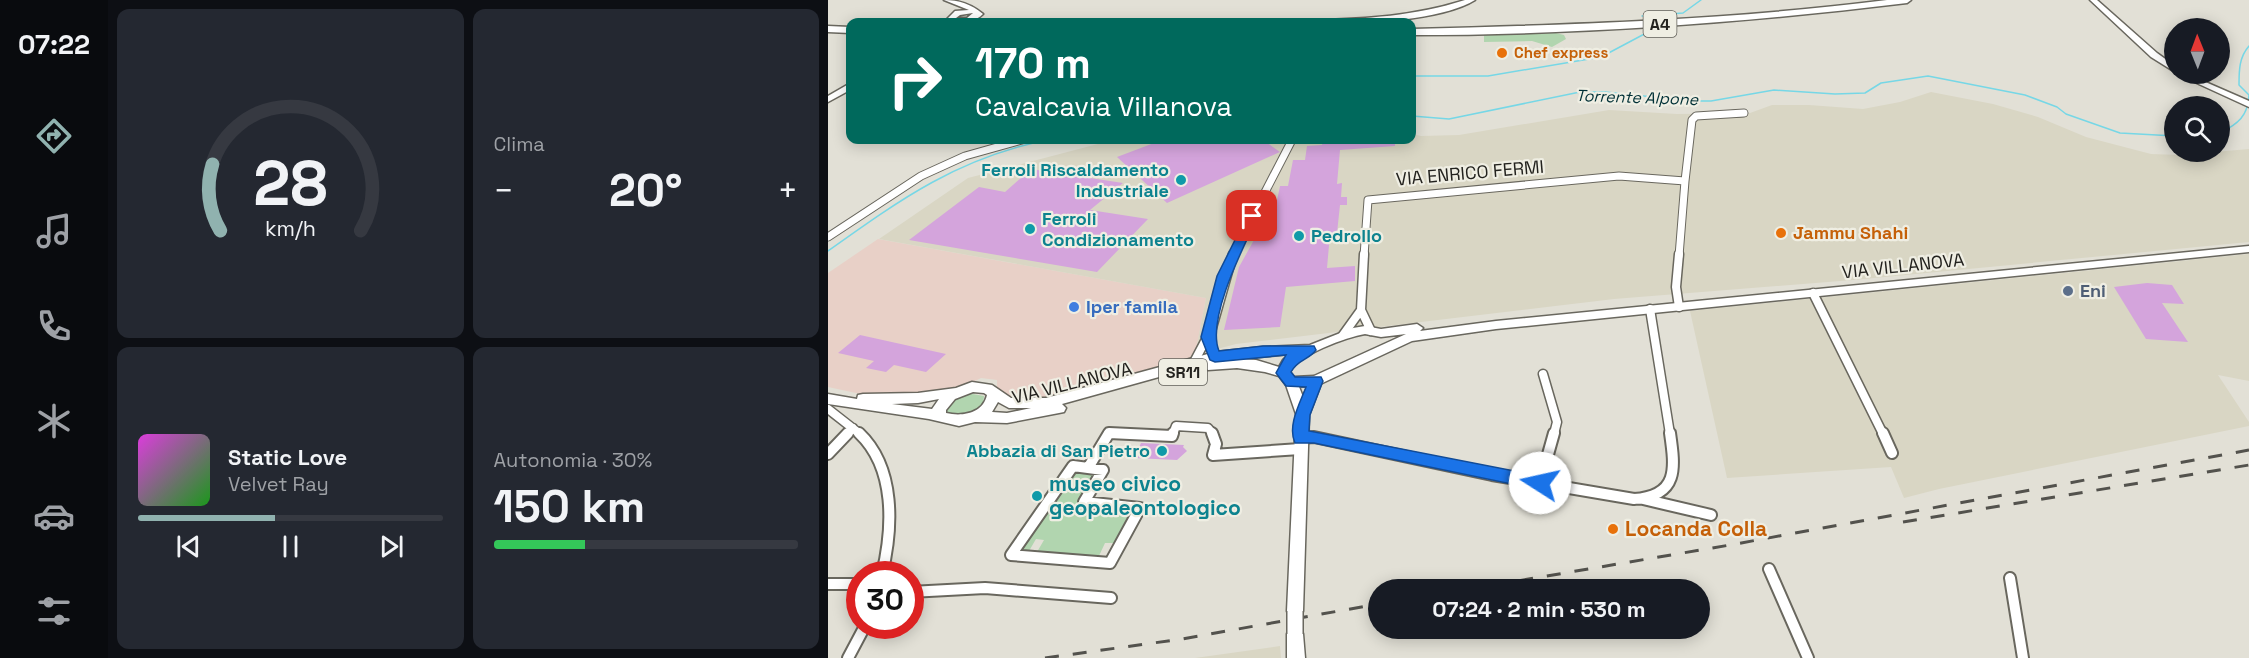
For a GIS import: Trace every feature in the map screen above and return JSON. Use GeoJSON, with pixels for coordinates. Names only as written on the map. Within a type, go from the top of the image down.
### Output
{"type":"FeatureCollection","features":[{"type":"Feature","properties":{"kind":"highway","name":"A4"},"geometry":{"type":"LineString","coordinates":[[1416,27],[1678,18],[1870,0]]}},
{"type":"Feature","properties":{"kind":"highway","name":"A4"},"geometry":{"type":"LineString","coordinates":[[1416,32],[1686,23],[1907,0]]}},
{"type":"Feature","properties":{"kind":"highway"},"geometry":{"type":"LineString","coordinates":[[1635,32],[1644,28],[1686,23]]}},
{"type":"Feature","properties":{"kind":"highway"},"geometry":{"type":"LineString","coordinates":[[828,28],[846,30]]}},
{"type":"Feature","properties":{"kind":"highway"},"geometry":{"type":"LineString","coordinates":[[1497,30],[1568,34]]}},
{"type":"Feature","properties":{"kind":"highway"},"geometry":{"type":"LineString","coordinates":[[828,34],[846,35]]}},
{"type":"Feature","properties":{"kind":"main road"},"geometry":{"type":"LineString","coordinates":[[946,0],[968,6],[978,18]]}},
{"type":"Feature","properties":{"kind":"main road"},"geometry":{"type":"LineString","coordinates":[[946,0],[951,3],[951,18]]}},
{"type":"Feature","properties":{"kind":"main road"},"geometry":{"type":"LineString","coordinates":[[1414,18],[1472,0]]}},
{"type":"Feature","properties":{"kind":"main road"},"geometry":{"type":"LineString","coordinates":[[2093,0],[2164,62]]}},
{"type":"Feature","properties":{"kind":"main road"},"geometry":{"type":"LineString","coordinates":[[2204,84],[2249,104]]}},
{"type":"Feature","properties":{"kind":"main road"},"geometry":{"type":"LineString","coordinates":[[828,100],[846,91]]}},
{"type":"Feature","properties":{"kind":"main road","name":"VIA VILLANOVA"},"geometry":{"type":"LineString","coordinates":[[975,417],[992,419],[1038,413],[1215,364],[1258,365],[1287,378],[1316,381],[1410,337],[1496,325],[2249,249]]}},
{"type":"Feature","properties":{"kind":"main road","name":"VIA VILLANOVA"},"geometry":{"type":"LineString","coordinates":[[994,395],[1013,404],[1046,403],[1215,357],[1309,350],[1359,330],[1391,332],[1433,326],[1496,325]]}},
{"type":"Feature","properties":{"kind":"main road"},"geometry":{"type":"LineString","coordinates":[[1373,332],[1381,340],[1378,352]]}},
{"type":"Feature","properties":{"kind":"main road"},"geometry":{"type":"LineString","coordinates":[[1302,415],[1287,378],[1291,358],[1309,350]]}},
{"type":"Feature","properties":{"kind":"main road"},"geometry":{"type":"LineString","coordinates":[[1296,658],[1295,611],[1302,415],[1316,381]]}},
{"type":"Feature","properties":{"kind":"main road","name":"SR11"},"geometry":{"type":"LineString","coordinates":[[828,391],[874,400],[918,398],[981,387],[990,390],[994,395]]}},
{"type":"Feature","properties":{"kind":"main road"},"geometry":{"type":"LineString","coordinates":[[939,416],[940,406],[957,391]]}},
{"type":"Feature","properties":{"kind":"main road"},"geometry":{"type":"LineString","coordinates":[[975,417],[987,409],[994,395]]}},
{"type":"Feature","properties":{"kind":"main road","name":"SR11"},"geometry":{"type":"LineString","coordinates":[[828,399],[939,416],[948,420],[975,417]]}},
{"type":"Feature","properties":{"kind":"street"},"geometry":{"type":"LineString","coordinates":[[1679,307],[1676,287],[1692,120],[1696,116],[1744,113]]}},
{"type":"Feature","properties":{"kind":"street"},"geometry":{"type":"LineString","coordinates":[[828,237],[921,176],[965,156],[1008,144]]}},
{"type":"Feature","properties":{"kind":"street"},"geometry":{"type":"LineString","coordinates":[[1194,362],[1195,355],[1208,337],[1227,266],[1290,144]]}},
{"type":"Feature","properties":{"kind":"street","name":"VIA ENRICO FERMI"},"geometry":{"type":"LineString","coordinates":[[1373,332],[1361,310],[1366,203],[1371,199],[1619,176],[1685,181]]}},
{"type":"Feature","properties":{"kind":"street"},"geometry":{"type":"LineString","coordinates":[[1813,293],[1892,453]]}},
{"type":"Feature","properties":{"kind":"street"},"geometry":{"type":"LineString","coordinates":[[1643,499],[1668,486],[1674,476],[1675,465],[1650,309]]}},
{"type":"Feature","properties":{"kind":"street"},"geometry":{"type":"LineString","coordinates":[[1343,335],[1361,310]]}},
{"type":"Feature","properties":{"kind":"street"},"geometry":{"type":"LineString","coordinates":[[1208,337],[1215,357]]}},
{"type":"Feature","properties":{"kind":"street"},"geometry":{"type":"LineString","coordinates":[[1540,483],[1557,422],[1543,374]]}},
{"type":"Feature","properties":{"kind":"street"},"geometry":{"type":"LineString","coordinates":[[843,419],[844,410],[852,404]]}},
{"type":"Feature","properties":{"kind":"street"},"geometry":{"type":"LineString","coordinates":[[828,409],[843,419],[872,448],[883,472],[889,529],[884,561]]}},
{"type":"Feature","properties":{"kind":"street"},"geometry":{"type":"LineString","coordinates":[[1088,468],[1109,433],[1172,436],[1176,426],[1208,428],[1215,436],[1213,455],[1301,444],[1314,437],[1540,483],[1643,499],[1711,515]]}},
{"type":"Feature","properties":{"kind":"street"},"geometry":{"type":"LineString","coordinates":[[828,454],[853,428]]}},
{"type":"Feature","properties":{"kind":"street"},"geometry":{"type":"LineString","coordinates":[[1073,466],[1088,468],[1103,470],[1084,502],[1140,508],[1110,563],[1011,555],[1073,466]]}},
{"type":"Feature","properties":{"kind":"street"},"geometry":{"type":"LineString","coordinates":[[1769,569],[1808,658]]}},
{"type":"Feature","properties":{"kind":"street"},"geometry":{"type":"LineString","coordinates":[[2010,578],[2023,658]]}},
{"type":"Feature","properties":{"kind":"street"},"geometry":{"type":"LineString","coordinates":[[828,584],[846,584]]}},
{"type":"Feature","properties":{"kind":"street"},"geometry":{"type":"LineString","coordinates":[[924,591],[985,588],[1111,598]]}},
{"type":"Feature","properties":{"kind":"street"},"geometry":{"type":"LineString","coordinates":[[848,658],[858,639]]}},
{"type":"Feature","properties":{"kind":"shaded area"},"geometry":{"type":"Polygon","coordinates":[[[1931,92],[1993,104],[2038,117],[2086,137],[2151,154],[2164,154],[2164,162],[2230,162],[2230,151],[2249,149],[2249,242],[1853,280],[1614,299],[1236,344],[1195,355],[1206,298],[879,239],[968,178],[1098,144],[1416,144],[1416,135],[1459,135],[1609,110],[1677,114],[1750,113],[1772,105],[1863,109],[1900,102],[1931,92]]]}},
{"type":"Feature","properties":{"kind":"shaded area"},"geometry":{"type":"Polygon","coordinates":[[[878,239],[1206,298],[1195,355],[1192,360],[1042,401],[1010,399],[997,388],[997,380],[981,378],[963,387],[923,395],[870,396],[828,387],[828,273],[878,239]]]}},
{"type":"Feature","properties":{"kind":"shaded area"},"geometry":{"type":"Polygon","coordinates":[[[2249,254],[2249,381],[2218,375],[2249,422],[2249,426],[1904,498],[1891,467],[1727,478],[1690,311],[2249,254]]]}},
{"type":"Feature","properties":{"kind":"shaded area"},"geometry":{"type":"Polygon","coordinates":[[[1280,646],[1281,658],[1195,658],[1280,646]]]}},
{"type":"Feature","properties":{"kind":"green space"},"geometry":{"type":"Polygon","coordinates":[[[1556,33],[1564,35],[1566,39],[1552,47],[1532,41],[1484,42],[1484,34],[1556,33]]]}},
{"type":"Feature","properties":{"kind":"green space"},"geometry":{"type":"Polygon","coordinates":[[[967,393],[984,396],[983,405],[965,414],[955,415],[946,412],[951,400],[967,393]]]}},
{"type":"Feature","properties":{"kind":"green space"},"geometry":{"type":"Polygon","coordinates":[[[1073,473],[1094,475],[1079,503],[1082,506],[1130,512],[1114,543],[1105,543],[1098,558],[1037,552],[1044,540],[1036,539],[1029,551],[1021,550],[1073,473]]]}},
{"type":"Feature","properties":{"kind":"building","name":"Ferroli Riscaldamento Industriale"},"geometry":{"type":"Polygon","coordinates":[[[1151,144],[1269,144],[1280,152],[1167,203],[1117,157],[1151,144]]]}},
{"type":"Feature","properties":{"kind":"building","name":"Pedrollo"},"geometry":{"type":"Polygon","coordinates":[[[1395,144],[1395,146],[1340,150],[1337,184],[1342,183],[1341,197],[1347,197],[1347,205],[1340,205],[1337,233],[1330,234],[1327,268],[1355,266],[1355,281],[1286,287],[1280,327],[1224,330],[1239,267],[1254,240],[1269,239],[1280,186],[1288,186],[1293,160],[1305,160],[1307,146],[1395,144]]]}},
{"type":"Feature","properties":{"kind":"building","name":"Ferroli Condizionamento"},"geometry":{"type":"Polygon","coordinates":[[[1031,169],[1123,183],[1090,210],[1148,219],[1097,272],[909,240],[979,187],[1005,192],[1031,169]]]}},
{"type":"Feature","properties":{"kind":"building"},"geometry":{"type":"Polygon","coordinates":[[[2147,283],[2172,285],[2184,304],[2162,303],[2188,342],[2146,339],[2114,287],[2147,283]]]}},
{"type":"Feature","properties":{"kind":"building"},"geometry":{"type":"Polygon","coordinates":[[[860,335],[946,354],[926,372],[894,365],[886,372],[866,368],[874,361],[838,353],[860,335]]]}},
{"type":"Feature","properties":{"kind":"building","name":"Abbazia di San Pietro"},"geometry":{"type":"Polygon","coordinates":[[[1141,443],[1184,445],[1187,451],[1177,460],[1134,458],[1141,443]]]}},
{"type":"Feature","properties":{"kind":"waterway"},"geometry":{"type":"LineString","coordinates":[[1642,16],[1683,13],[1701,0]]}},
{"type":"Feature","properties":{"kind":"waterway"},"geometry":{"type":"LineString","coordinates":[[1416,76],[1488,76],[1601,57],[1650,31]]}},
{"type":"Feature","properties":{"kind":"waterway","name":"Torrente Alpone"},"geometry":{"type":"LineString","coordinates":[[2230,127],[2241,119],[2247,109],[2249,95],[2239,85],[2239,75],[2241,59],[2249,46]]}},
{"type":"Feature","properties":{"kind":"waterway","name":"Torrente Alpone"},"geometry":{"type":"LineString","coordinates":[[1416,116],[1449,119],[1580,92],[1605,92],[1692,101],[1711,101],[1774,90],[1835,94],[1865,93],[1881,83],[1928,76],[2025,95],[2057,107],[2066,114],[2120,133],[2164,135]]}},
{"type":"Feature","properties":{"kind":"waterway","name":"Torrente Alpone"},"geometry":{"type":"LineString","coordinates":[[828,251],[880,214],[958,169],[1031,144]]}},
{"type":"Feature","properties":{"kind":"railway"},"geometry":{"type":"LineString","coordinates":[[1529,579],[1730,545],[2249,450]]}},
{"type":"Feature","properties":{"kind":"railway"},"geometry":{"type":"LineString","coordinates":[[1903,522],[2249,465]]}},
{"type":"Feature","properties":{"kind":"railway"},"geometry":{"type":"LineString","coordinates":[[1045,658],[1182,639],[1368,606]]}},
{"type":"Feature","properties":{"kind":"place","name":"Chef express"},"geometry":{"type":"Point","coordinates":[1502,53]}},
{"type":"Feature","properties":{"kind":"place","name":"Ferroli Riscaldamento Industriale"},"geometry":{"type":"Point","coordinates":[1181,180]}},
{"type":"Feature","properties":{"kind":"place","name":"Ferroli Condizionamento"},"geometry":{"type":"Point","coordinates":[1030,229]}},
{"type":"Feature","properties":{"kind":"place","name":"Jammu Shahi"},"geometry":{"type":"Point","coordinates":[1781,233]}},
{"type":"Feature","properties":{"kind":"place","name":"Pedrollo"},"geometry":{"type":"Point","coordinates":[1299,236]}},
{"type":"Feature","properties":{"kind":"place","name":"Eni"},"geometry":{"type":"Point","coordinates":[2068,291]}},
{"type":"Feature","properties":{"kind":"place","name":"Iper famila"},"geometry":{"type":"Point","coordinates":[1074,307]}},
{"type":"Feature","properties":{"kind":"place","name":"Abbazia di San Pietro"},"geometry":{"type":"Point","coordinates":[1162,451]}},
{"type":"Feature","properties":{"kind":"place","name":"museo civico geopaleontologico"},"geometry":{"type":"Point","coordinates":[1037,496]}},
{"type":"Feature","properties":{"kind":"place","name":"Locanda Colla"},"geometry":{"type":"Point","coordinates":[1613,529]}},
{"type":"Feature","properties":{"kind":"route"},"geometry":{"type":"LineString","coordinates":[[1252,216],[1224,276],[1208,337],[1209,343],[1215,357],[1263,351],[1309,350],[1291,358],[1283,373],[1291,382],[1298,384],[1316,381],[1302,415],[1301,438],[1314,437],[1540,483]]}}]}
